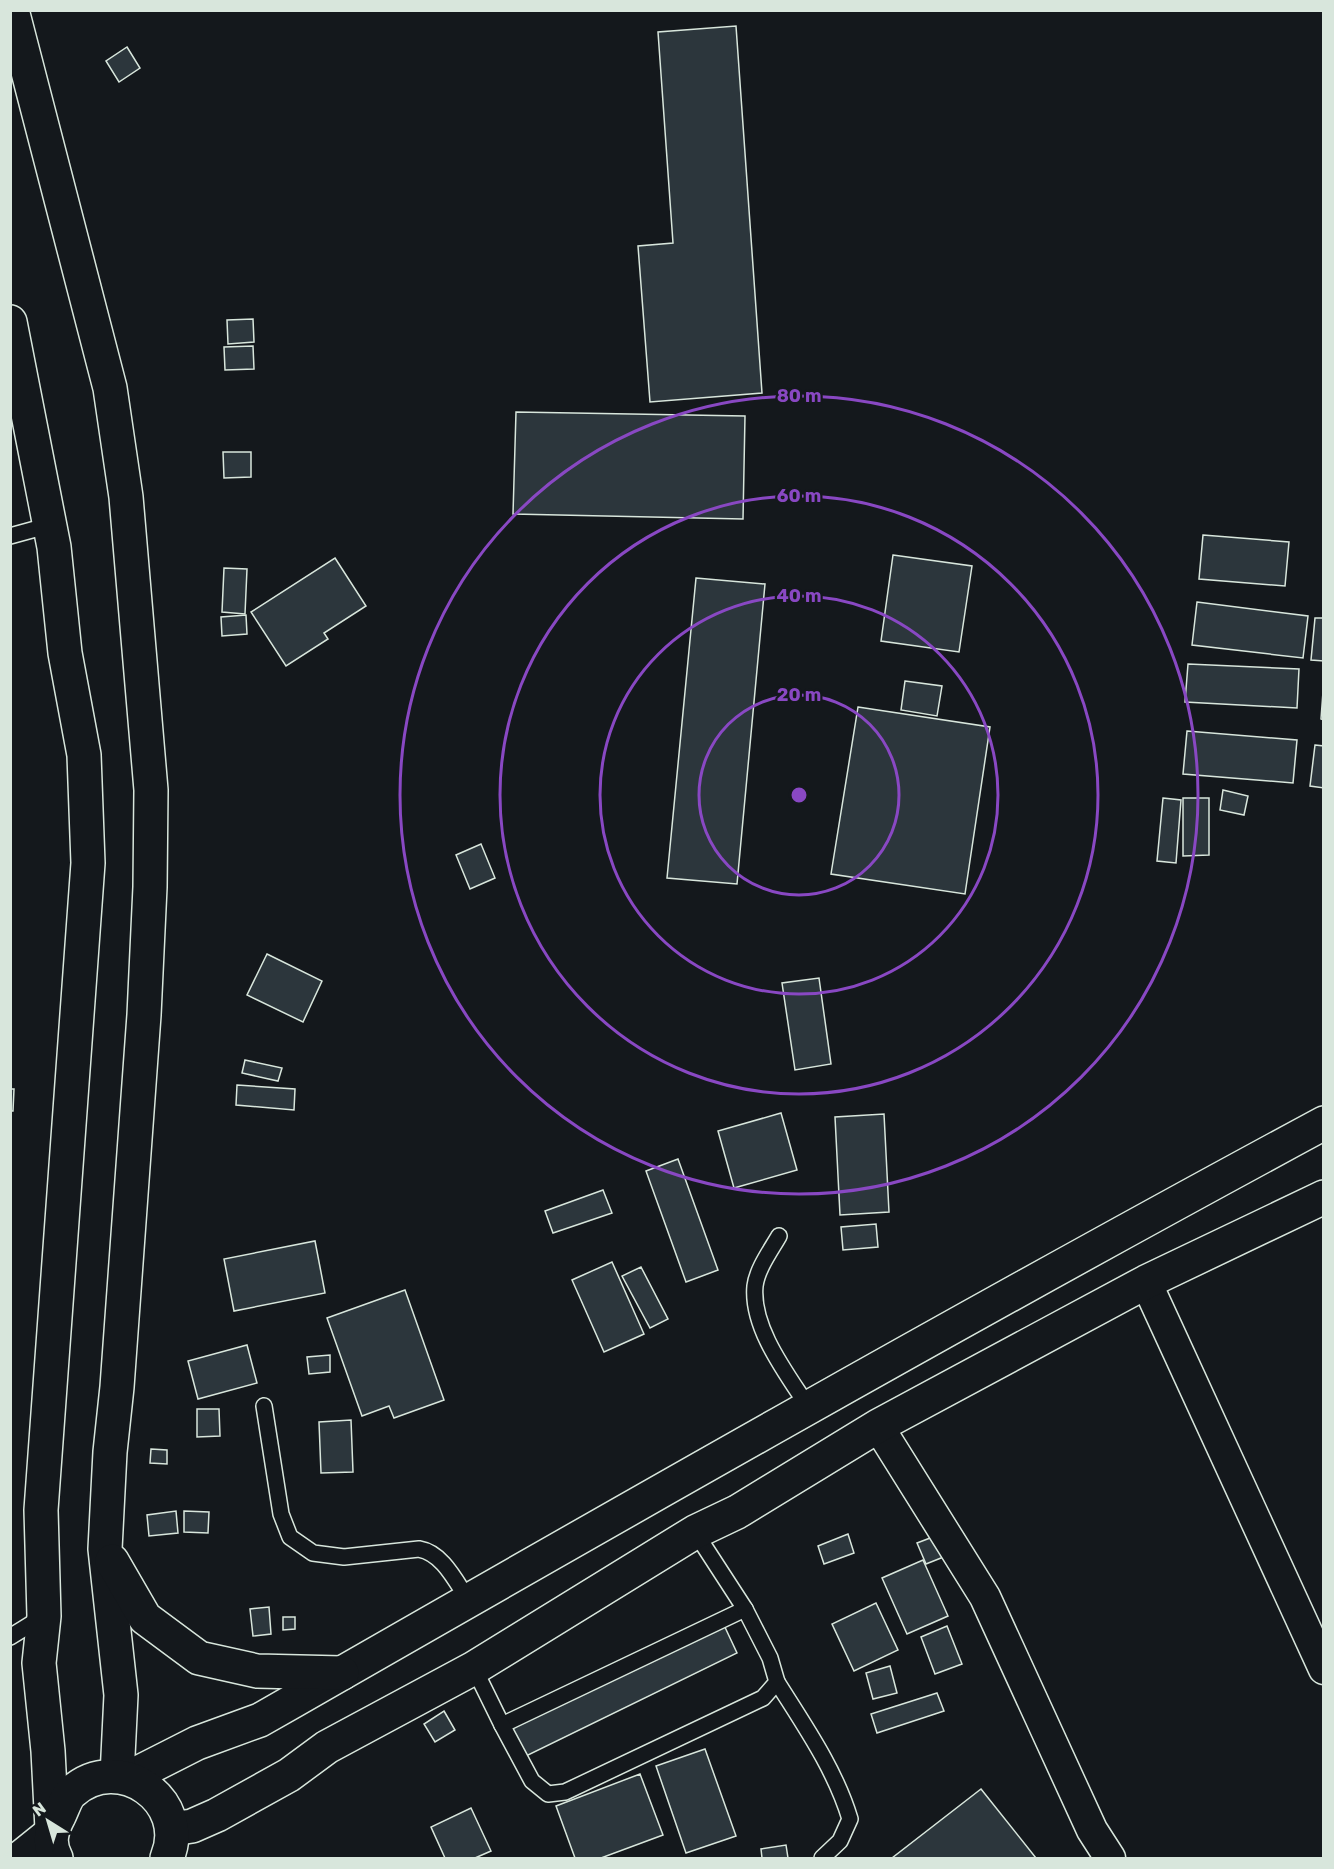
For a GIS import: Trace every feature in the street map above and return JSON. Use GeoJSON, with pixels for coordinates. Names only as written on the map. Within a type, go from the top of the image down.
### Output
{"type":"FeatureCollection","features":[{"type":"Feature","properties":{"kind":"main road"},"geometry":{"type":"LineString","coordinates":[[12,10],[111,388],[126,497],[151,790],[150,887],[144,1015],[117,1387],[110,1452],[105,1549],[120,1695],[123,1777]]}},
{"type":"Feature","properties":{"kind":"main road"},"geometry":{"type":"LineString","coordinates":[[10,322],[54,547],[65,653],[84,755],[88,863],[41,1510],[44,1616],[39,1663],[48,1751],[53,1840]]}},
{"type":"Feature","properties":{"kind":"main road"},"geometry":{"type":"LineString","coordinates":[[20,1858],[53,1840],[70,1793],[87,1781],[123,1777],[197,1743],[260,1720],[809,1408],[1323,1123]]}},
{"type":"Feature","properties":{"kind":"main road"},"geometry":{"type":"LineString","coordinates":[[169,1844],[192,1826],[290,1775],[327,1747],[474,1668],[695,1532],[737,1512],[878,1426],[1146,1282],[1323,1197]]}},
{"type":"Feature","properties":{"kind":"main road"},"geometry":{"type":"LineString","coordinates":[[105,1549],[146,1618],[199,1658],[257,1671],[342,1673]]}},
{"type":"Feature","properties":{"kind":"main road"},"geometry":{"type":"LineString","coordinates":[[123,1777],[154,1792],[166,1809],[169,1844]]}},
{"type":"Feature","properties":{"kind":"street"},"geometry":{"type":"LineString","coordinates":[[1146,1282],[1323,1669]]}},
{"type":"Feature","properties":{"kind":"street"},"geometry":{"type":"LineString","coordinates":[[878,1426],[985,1598],[1092,1830],[1110,1858]]}},
{"type":"Feature","properties":{"kind":"lane"},"geometry":{"type":"LineString","coordinates":[[10,536],[50,525]]}},
{"type":"Feature","properties":{"kind":"lane"},"geometry":{"type":"LineString","coordinates":[[779,1236],[755,1284],[756,1308],[771,1349],[809,1408]]}},
{"type":"Feature","properties":{"kind":"lane"},"geometry":{"type":"LineString","coordinates":[[264,1406],[281,1514],[290,1537],[313,1553],[344,1557],[419,1549],[430,1551],[440,1559],[469,1601]]}},
{"type":"Feature","properties":{"kind":"lane"},"geometry":{"type":"LineString","coordinates":[[695,1532],[745,1609],[770,1658],[777,1682],[818,1747],[844,1798],[850,1819],[840,1841],[822,1858]]}},
{"type":"Feature","properties":{"kind":"lane"},"geometry":{"type":"LineString","coordinates":[[502,1725],[745,1609]]}},
{"type":"Feature","properties":{"kind":"lane"},"geometry":{"type":"LineString","coordinates":[[10,1637],[44,1616]]}},
{"type":"Feature","properties":{"kind":"lane"},"geometry":{"type":"LineString","coordinates":[[474,1668],[532,1780],[548,1794],[565,1792],[763,1698],[777,1682]]}},
{"type":"Feature","properties":{"kind":"building"},"geometry":{"type":"Polygon","coordinates":[[[736,26],[762,393],[650,402],[638,246],[673,243],[658,32],[736,26]]]}},
{"type":"Feature","properties":{"kind":"building"},"geometry":{"type":"Polygon","coordinates":[[[127,47],[140,68],[119,82],[106,61],[127,47]]]}},
{"type":"Feature","properties":{"kind":"building"},"geometry":{"type":"Polygon","coordinates":[[[253,319],[254,342],[228,344],[227,320],[253,319]]]}},
{"type":"Feature","properties":{"kind":"building"},"geometry":{"type":"Polygon","coordinates":[[[253,346],[254,369],[225,370],[224,347],[253,346]]]}},
{"type":"Feature","properties":{"kind":"building"},"geometry":{"type":"Polygon","coordinates":[[[516,412],[745,416],[743,519],[513,514],[516,412]]]}},
{"type":"Feature","properties":{"kind":"building"},"geometry":{"type":"Polygon","coordinates":[[[223,452],[251,452],[251,477],[224,478],[223,452]]]}},
{"type":"Feature","properties":{"kind":"building"},"geometry":{"type":"Polygon","coordinates":[[[1203,535],[1289,542],[1285,586],[1199,579],[1203,535]]]}},
{"type":"Feature","properties":{"kind":"building"},"geometry":{"type":"Polygon","coordinates":[[[893,555],[972,566],[959,652],[881,641],[893,555]]]}},
{"type":"Feature","properties":{"kind":"building"},"geometry":{"type":"Polygon","coordinates":[[[335,558],[366,606],[324,633],[328,639],[286,666],[251,612],[335,558]]]}},
{"type":"Feature","properties":{"kind":"building"},"geometry":{"type":"Polygon","coordinates":[[[224,568],[247,569],[245,614],[222,612],[224,568]]]}},
{"type":"Feature","properties":{"kind":"building"},"geometry":{"type":"Polygon","coordinates":[[[696,578],[765,584],[737,884],[667,878],[696,578]]]}},
{"type":"Feature","properties":{"kind":"building"},"geometry":{"type":"Polygon","coordinates":[[[1197,602],[1308,616],[1303,658],[1192,645],[1197,602]]]}},
{"type":"Feature","properties":{"kind":"building"},"geometry":{"type":"Polygon","coordinates":[[[246,615],[247,634],[222,636],[221,617],[246,615]]]}},
{"type":"Feature","properties":{"kind":"building"},"geometry":{"type":"Polygon","coordinates":[[[1315,618],[1324,618],[1324,661],[1311,660],[1315,618]]]}},
{"type":"Feature","properties":{"kind":"building"},"geometry":{"type":"Polygon","coordinates":[[[1188,664],[1299,669],[1297,708],[1185,702],[1188,664]]]}},
{"type":"Feature","properties":{"kind":"building"},"geometry":{"type":"Polygon","coordinates":[[[1324,678],[1324,720],[1321,719],[1324,678]]]}},
{"type":"Feature","properties":{"kind":"building"},"geometry":{"type":"Polygon","coordinates":[[[905,681],[942,686],[937,716],[901,710],[905,681]]]}},
{"type":"Feature","properties":{"kind":"building"},"geometry":{"type":"Polygon","coordinates":[[[858,707],[990,727],[965,894],[831,874],[858,707]]]}},
{"type":"Feature","properties":{"kind":"building"},"geometry":{"type":"Polygon","coordinates":[[[1187,731],[1297,740],[1293,783],[1183,774],[1187,731]]]}},
{"type":"Feature","properties":{"kind":"building"},"geometry":{"type":"Polygon","coordinates":[[[1315,745],[1324,746],[1324,788],[1310,786],[1315,745]]]}},
{"type":"Feature","properties":{"kind":"building"},"geometry":{"type":"Polygon","coordinates":[[[1223,790],[1248,796],[1244,815],[1220,810],[1223,790]]]}},
{"type":"Feature","properties":{"kind":"building"},"geometry":{"type":"Polygon","coordinates":[[[1163,798],[1181,800],[1176,863],[1157,861],[1163,798]]]}},
{"type":"Feature","properties":{"kind":"building"},"geometry":{"type":"Polygon","coordinates":[[[1183,798],[1209,798],[1209,855],[1183,856],[1183,798]]]}},
{"type":"Feature","properties":{"kind":"building"},"geometry":{"type":"Polygon","coordinates":[[[481,844],[495,878],[470,889],[456,855],[481,844]]]}},
{"type":"Feature","properties":{"kind":"building"},"geometry":{"type":"Polygon","coordinates":[[[267,954],[322,981],[303,1022],[247,995],[267,954]]]}},
{"type":"Feature","properties":{"kind":"building"},"geometry":{"type":"Polygon","coordinates":[[[819,978],[831,1064],[795,1070],[782,983],[819,978]]]}},
{"type":"Feature","properties":{"kind":"building"},"geometry":{"type":"Polygon","coordinates":[[[245,1060],[282,1068],[278,1081],[242,1073],[245,1060]]]}},
{"type":"Feature","properties":{"kind":"building"},"geometry":{"type":"Polygon","coordinates":[[[237,1085],[295,1089],[294,1110],[236,1105],[237,1085]]]}},
{"type":"Feature","properties":{"kind":"building"},"geometry":{"type":"Polygon","coordinates":[[[10,1089],[14,1089],[13,1111],[10,1111],[10,1089]]]}},
{"type":"Feature","properties":{"kind":"building"},"geometry":{"type":"Polygon","coordinates":[[[781,1113],[797,1170],[734,1188],[718,1131],[781,1113]]]}},
{"type":"Feature","properties":{"kind":"building"},"geometry":{"type":"Polygon","coordinates":[[[884,1114],[889,1212],[840,1215],[835,1117],[884,1114]]]}},
{"type":"Feature","properties":{"kind":"building"},"geometry":{"type":"Polygon","coordinates":[[[678,1159],[718,1270],[686,1282],[646,1171],[678,1159]]]}},
{"type":"Feature","properties":{"kind":"building"},"geometry":{"type":"Polygon","coordinates":[[[603,1190],[612,1213],[553,1233],[545,1211],[603,1190]]]}},
{"type":"Feature","properties":{"kind":"building"},"geometry":{"type":"Polygon","coordinates":[[[876,1224],[878,1247],[843,1250],[841,1227],[876,1224]]]}},
{"type":"Feature","properties":{"kind":"building"},"geometry":{"type":"Polygon","coordinates":[[[315,1241],[325,1293],[234,1311],[224,1259],[315,1241]]]}},
{"type":"Feature","properties":{"kind":"building"},"geometry":{"type":"Polygon","coordinates":[[[612,1262],[644,1334],[604,1352],[572,1280],[612,1262]]]}},
{"type":"Feature","properties":{"kind":"building"},"geometry":{"type":"Polygon","coordinates":[[[641,1267],[668,1319],[650,1328],[622,1276],[641,1267]]]}},
{"type":"Feature","properties":{"kind":"building"},"geometry":{"type":"Polygon","coordinates":[[[405,1290],[444,1400],[394,1418],[389,1406],[362,1416],[327,1318],[405,1290]]]}},
{"type":"Feature","properties":{"kind":"building"},"geometry":{"type":"Polygon","coordinates":[[[247,1345],[257,1383],[198,1399],[188,1361],[247,1345]]]}},
{"type":"Feature","properties":{"kind":"building"},"geometry":{"type":"Polygon","coordinates":[[[330,1355],[330,1372],[309,1374],[307,1357],[330,1355]]]}},
{"type":"Feature","properties":{"kind":"building"},"geometry":{"type":"Polygon","coordinates":[[[197,1409],[219,1409],[220,1436],[197,1437],[197,1409]]]}},
{"type":"Feature","properties":{"kind":"building"},"geometry":{"type":"Polygon","coordinates":[[[351,1420],[353,1472],[321,1473],[319,1422],[351,1420]]]}},
{"type":"Feature","properties":{"kind":"building"},"geometry":{"type":"Polygon","coordinates":[[[151,1449],[167,1450],[167,1464],[150,1463],[151,1449]]]}},
{"type":"Feature","properties":{"kind":"building"},"geometry":{"type":"Polygon","coordinates":[[[176,1511],[178,1533],[149,1536],[147,1515],[176,1511]]]}},
{"type":"Feature","properties":{"kind":"building"},"geometry":{"type":"Polygon","coordinates":[[[184,1511],[209,1512],[208,1533],[184,1532],[184,1511]]]}},
{"type":"Feature","properties":{"kind":"building"},"geometry":{"type":"Polygon","coordinates":[[[848,1534],[854,1553],[824,1564],[818,1546],[848,1534]]]}},
{"type":"Feature","properties":{"kind":"building"},"geometry":{"type":"Polygon","coordinates":[[[938,1535],[946,1556],[926,1564],[917,1543],[938,1535]]]}},
{"type":"Feature","properties":{"kind":"building"},"geometry":{"type":"Polygon","coordinates":[[[923,1560],[948,1616],[907,1634],[882,1578],[923,1560]]]}},
{"type":"Feature","properties":{"kind":"building"},"geometry":{"type":"Polygon","coordinates":[[[876,1603],[898,1650],[854,1671],[832,1624],[876,1603]]]}},
{"type":"Feature","properties":{"kind":"building"},"geometry":{"type":"Polygon","coordinates":[[[269,1607],[271,1634],[253,1636],[250,1609],[269,1607]]]}},
{"type":"Feature","properties":{"kind":"building"},"geometry":{"type":"Polygon","coordinates":[[[283,1617],[295,1617],[295,1629],[283,1630],[283,1617]]]}},
{"type":"Feature","properties":{"kind":"building"},"geometry":{"type":"Polygon","coordinates":[[[723,1623],[737,1653],[524,1757],[510,1727],[723,1623]]]}},
{"type":"Feature","properties":{"kind":"building"},"geometry":{"type":"Polygon","coordinates":[[[947,1626],[962,1664],[935,1674],[921,1637],[947,1626]]]}},
{"type":"Feature","properties":{"kind":"building"},"geometry":{"type":"Polygon","coordinates":[[[890,1666],[897,1693],[873,1699],[866,1673],[890,1666]]]}},
{"type":"Feature","properties":{"kind":"building"},"geometry":{"type":"Polygon","coordinates":[[[937,1693],[944,1711],[877,1733],[871,1714],[937,1693]]]}},
{"type":"Feature","properties":{"kind":"building"},"geometry":{"type":"Polygon","coordinates":[[[444,1711],[455,1730],[435,1742],[424,1724],[444,1711]]]}},
{"type":"Feature","properties":{"kind":"building"},"geometry":{"type":"Polygon","coordinates":[[[705,1749],[736,1836],[686,1853],[656,1766],[705,1749]]]}},
{"type":"Feature","properties":{"kind":"building"},"geometry":{"type":"Polygon","coordinates":[[[640,1774],[663,1835],[601,1858],[575,1858],[556,1806],[640,1774]]]}},
{"type":"Feature","properties":{"kind":"building"},"geometry":{"type":"Polygon","coordinates":[[[981,1789],[1036,1858],[892,1858],[981,1789]]]}},
{"type":"Feature","properties":{"kind":"building"},"geometry":{"type":"Polygon","coordinates":[[[471,1808],[491,1851],[475,1858],[445,1858],[431,1827],[471,1808]]]}},
{"type":"Feature","properties":{"kind":"building"},"geometry":{"type":"Polygon","coordinates":[[[786,1845],[788,1858],[762,1858],[761,1849],[786,1845]]]}}]}
